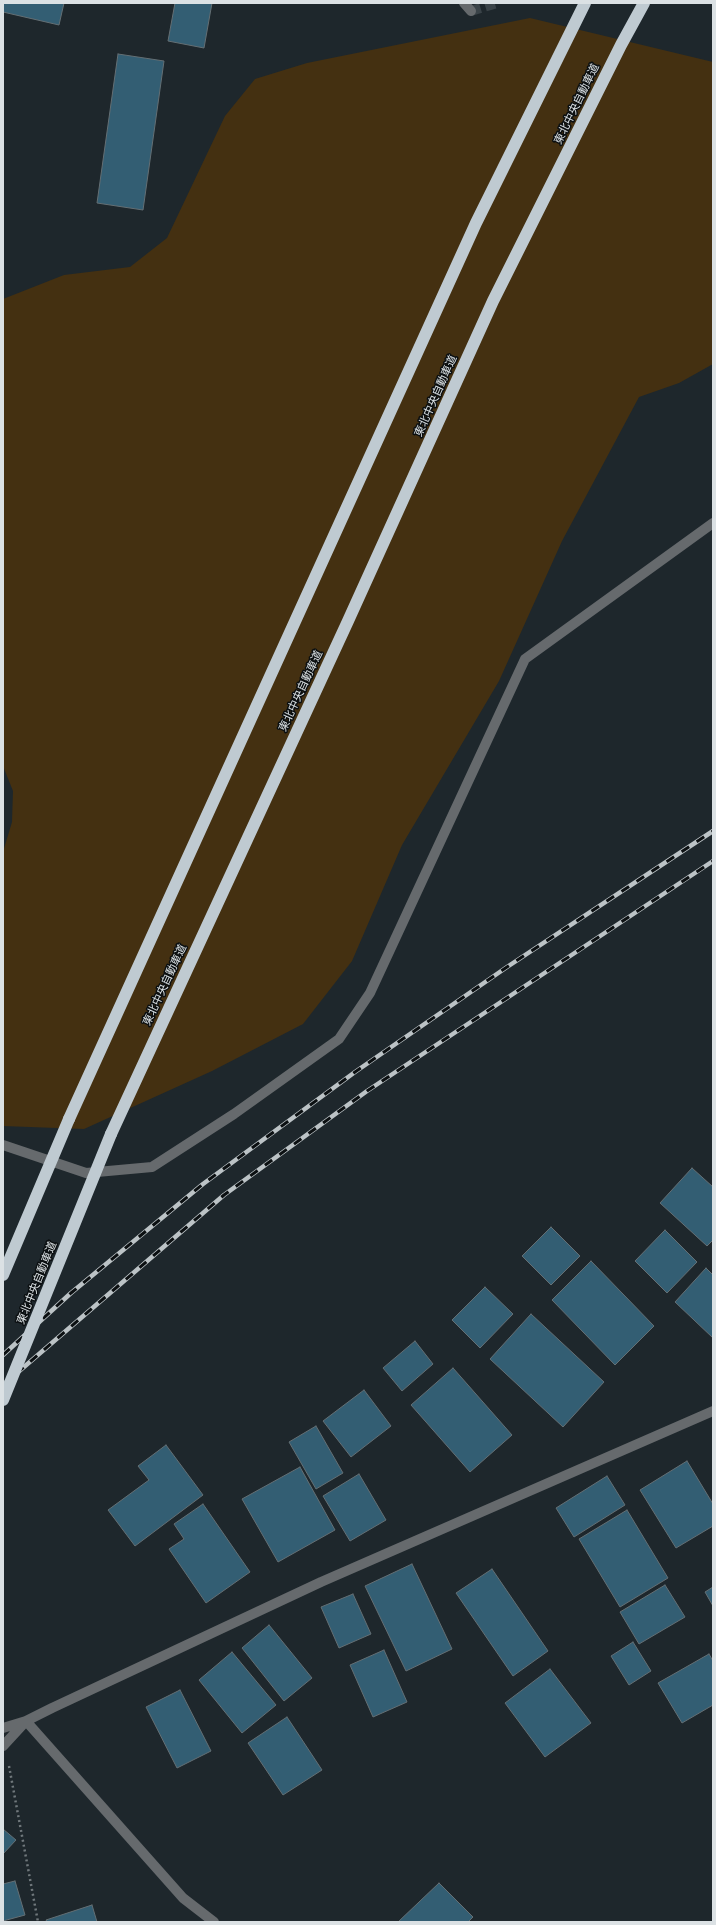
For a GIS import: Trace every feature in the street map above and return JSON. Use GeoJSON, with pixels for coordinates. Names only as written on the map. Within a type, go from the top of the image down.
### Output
{"type":"FeatureCollection","features":[{"type":"Feature","properties":{"kind":"highway"},"geometry":{"type":"LineString","coordinates":[[3,1275],[70,1119],[473,230],[585,3]]}},
{"type":"Feature","properties":{"kind":"highway","name":"東北中央自動車道"},"geometry":{"type":"LineString","coordinates":[[3,1400],[111,1134],[348,621],[493,300],[621,45],[644,3]]}},
{"type":"Feature","properties":{"kind":"street"},"geometry":{"type":"LineString","coordinates":[[3,1145],[86,1173],[152,1167],[234,1114],[339,1039],[370,993],[525,659],[713,523]]}},
{"type":"Feature","properties":{"kind":"street"},"geometry":{"type":"LineString","coordinates":[[3,1728],[26,1721],[321,1582],[713,1411]]}},
{"type":"Feature","properties":{"kind":"street"},"geometry":{"type":"LineString","coordinates":[[4,1745],[26,1721]]}},
{"type":"Feature","properties":{"kind":"street"},"geometry":{"type":"LineString","coordinates":[[26,1721],[183,1898],[214,1922]]}},
{"type":"Feature","properties":{"kind":"path"},"geometry":{"type":"LineString","coordinates":[[4,1745],[38,1922]]}},
{"type":"Feature","properties":{"kind":"shaded area"},"geometry":{"type":"Polygon","coordinates":[[[530,18],[713,62],[713,364],[679,383],[639,397],[562,541],[499,681],[402,845],[352,961],[303,1024],[212,1071],[84,1129],[3,1126],[3,852],[12,822],[13,791],[3,766],[3,299],[64,275],[130,267],[167,238],[225,116],[255,79],[307,63],[530,18]]]}},
{"type":"Feature","properties":{"kind":"building"},"geometry":{"type":"Polygon","coordinates":[[[3,3],[64,3],[59,25],[3,12],[3,3]]]}},
{"type":"Feature","properties":{"kind":"building"},"geometry":{"type":"Polygon","coordinates":[[[175,3],[212,3],[204,48],[168,41],[175,3]]]}},
{"type":"Feature","properties":{"kind":"building"},"geometry":{"type":"Polygon","coordinates":[[[118,54],[164,61],[143,210],[97,203],[118,54]]]}},
{"type":"Feature","properties":{"kind":"building"},"geometry":{"type":"Polygon","coordinates":[[[692,1168],[713,1187],[713,1240],[707,1246],[660,1203],[692,1168]]]}},
{"type":"Feature","properties":{"kind":"building"},"geometry":{"type":"Polygon","coordinates":[[[551,1227],[580,1256],[551,1285],[522,1256],[551,1227]]]}},
{"type":"Feature","properties":{"kind":"building"},"geometry":{"type":"Polygon","coordinates":[[[665,1230],[697,1262],[667,1293],[635,1261],[665,1230]]]}},
{"type":"Feature","properties":{"kind":"building"},"geometry":{"type":"Polygon","coordinates":[[[591,1261],[654,1326],[615,1365],[552,1300],[591,1261]]]}},
{"type":"Feature","properties":{"kind":"building"},"geometry":{"type":"Polygon","coordinates":[[[706,1268],[713,1275],[713,1338],[675,1302],[706,1268]]]}},
{"type":"Feature","properties":{"kind":"building"},"geometry":{"type":"Polygon","coordinates":[[[485,1287],[513,1314],[480,1348],[452,1320],[485,1287]]]}},
{"type":"Feature","properties":{"kind":"building"},"geometry":{"type":"Polygon","coordinates":[[[531,1314],[604,1382],[563,1427],[490,1359],[531,1314]]]}},
{"type":"Feature","properties":{"kind":"building"},"geometry":{"type":"Polygon","coordinates":[[[415,1341],[433,1364],[402,1391],[383,1368],[415,1341]]]}},
{"type":"Feature","properties":{"kind":"building"},"geometry":{"type":"Polygon","coordinates":[[[453,1368],[512,1435],[470,1472],[411,1405],[453,1368]]]}},
{"type":"Feature","properties":{"kind":"building"},"geometry":{"type":"Polygon","coordinates":[[[364,1390],[391,1426],[351,1457],[323,1421],[364,1390]]]}},
{"type":"Feature","properties":{"kind":"building"},"geometry":{"type":"Polygon","coordinates":[[[316,1426],[343,1473],[316,1489],[289,1442],[316,1426]]]}},
{"type":"Feature","properties":{"kind":"building"},"geometry":{"type":"Polygon","coordinates":[[[166,1445],[203,1495],[135,1546],[108,1510],[149,1480],[138,1466],[166,1445]]]}},
{"type":"Feature","properties":{"kind":"building"},"geometry":{"type":"Polygon","coordinates":[[[687,1461],[713,1504],[713,1526],[676,1548],[640,1490],[687,1461]]]}},
{"type":"Feature","properties":{"kind":"building"},"geometry":{"type":"Polygon","coordinates":[[[300,1467],[335,1530],[278,1562],[242,1499],[300,1467]]]}},
{"type":"Feature","properties":{"kind":"building"},"geometry":{"type":"Polygon","coordinates":[[[359,1474],[386,1520],[350,1541],[323,1496],[359,1474]]]}},
{"type":"Feature","properties":{"kind":"building"},"geometry":{"type":"Polygon","coordinates":[[[607,1476],[625,1505],[574,1537],[556,1508],[607,1476]]]}},
{"type":"Feature","properties":{"kind":"building"},"geometry":{"type":"Polygon","coordinates":[[[203,1504],[250,1572],[206,1603],[169,1549],[184,1539],[174,1524],[203,1504]]]}},
{"type":"Feature","properties":{"kind":"building"},"geometry":{"type":"Polygon","coordinates":[[[627,1510],[668,1578],[620,1607],[579,1539],[627,1510]]]}},
{"type":"Feature","properties":{"kind":"building"},"geometry":{"type":"Polygon","coordinates":[[[412,1564],[452,1649],[406,1671],[365,1586],[412,1564]]]}},
{"type":"Feature","properties":{"kind":"building"},"geometry":{"type":"Polygon","coordinates":[[[492,1569],[548,1651],[513,1676],[456,1593],[492,1569]]]}},
{"type":"Feature","properties":{"kind":"building"},"geometry":{"type":"Polygon","coordinates":[[[665,1585],[685,1617],[639,1644],[620,1612],[665,1585]]]}},
{"type":"Feature","properties":{"kind":"building"},"geometry":{"type":"Polygon","coordinates":[[[713,1587],[713,1606],[705,1592],[713,1587]]]}},
{"type":"Feature","properties":{"kind":"building"},"geometry":{"type":"Polygon","coordinates":[[[353,1594],[371,1634],[339,1648],[321,1607],[353,1594]]]}},
{"type":"Feature","properties":{"kind":"building"},"geometry":{"type":"Polygon","coordinates":[[[269,1625],[312,1678],[284,1701],[242,1648],[269,1625]]]}},
{"type":"Feature","properties":{"kind":"building"},"geometry":{"type":"Polygon","coordinates":[[[633,1642],[651,1671],[629,1685],[611,1656],[633,1642]]]}},
{"type":"Feature","properties":{"kind":"building"},"geometry":{"type":"Polygon","coordinates":[[[384,1650],[407,1702],[373,1717],[350,1665],[384,1650]]]}},
{"type":"Feature","properties":{"kind":"building"},"geometry":{"type":"Polygon","coordinates":[[[232,1652],[276,1705],[242,1733],[199,1680],[232,1652]]]}},
{"type":"Feature","properties":{"kind":"building"},"geometry":{"type":"Polygon","coordinates":[[[709,1654],[713,1661],[713,1705],[682,1723],[658,1683],[709,1654]]]}},
{"type":"Feature","properties":{"kind":"building"},"geometry":{"type":"Polygon","coordinates":[[[550,1669],[591,1723],[545,1757],[505,1703],[550,1669]]]}},
{"type":"Feature","properties":{"kind":"building"},"geometry":{"type":"Polygon","coordinates":[[[180,1690],[211,1751],[177,1768],[146,1707],[180,1690]]]}},
{"type":"Feature","properties":{"kind":"building"},"geometry":{"type":"Polygon","coordinates":[[[287,1717],[322,1770],[283,1795],[248,1743],[287,1717]]]}},
{"type":"Feature","properties":{"kind":"building"},"geometry":{"type":"Polygon","coordinates":[[[3,1829],[16,1840],[3,1854],[3,1829]]]}},
{"type":"Feature","properties":{"kind":"building"},"geometry":{"type":"Polygon","coordinates":[[[15,1881],[25,1915],[3,1921],[3,1884],[15,1881]]]}},
{"type":"Feature","properties":{"kind":"building"},"geometry":{"type":"Polygon","coordinates":[[[439,1883],[473,1917],[468,1922],[398,1922],[439,1883]]]}},
{"type":"Feature","properties":{"kind":"building"},"geometry":{"type":"Polygon","coordinates":[[[92,1905],[97,1922],[47,1922],[46,1920],[92,1905]]]}},
{"type":"Feature","properties":{"kind":"tunnel"},"geometry":{"type":"LineString","coordinates":[[471,11],[497,3]]}},
{"type":"Feature","properties":{"kind":"railway"},"geometry":{"type":"LineString","coordinates":[[3,1355],[71,1293],[203,1184],[355,1072],[507,967],[713,831]]}},
{"type":"Feature","properties":{"kind":"railway"},"geometry":{"type":"LineString","coordinates":[[3,1385],[224,1195],[367,1091],[713,861]]}}]}
